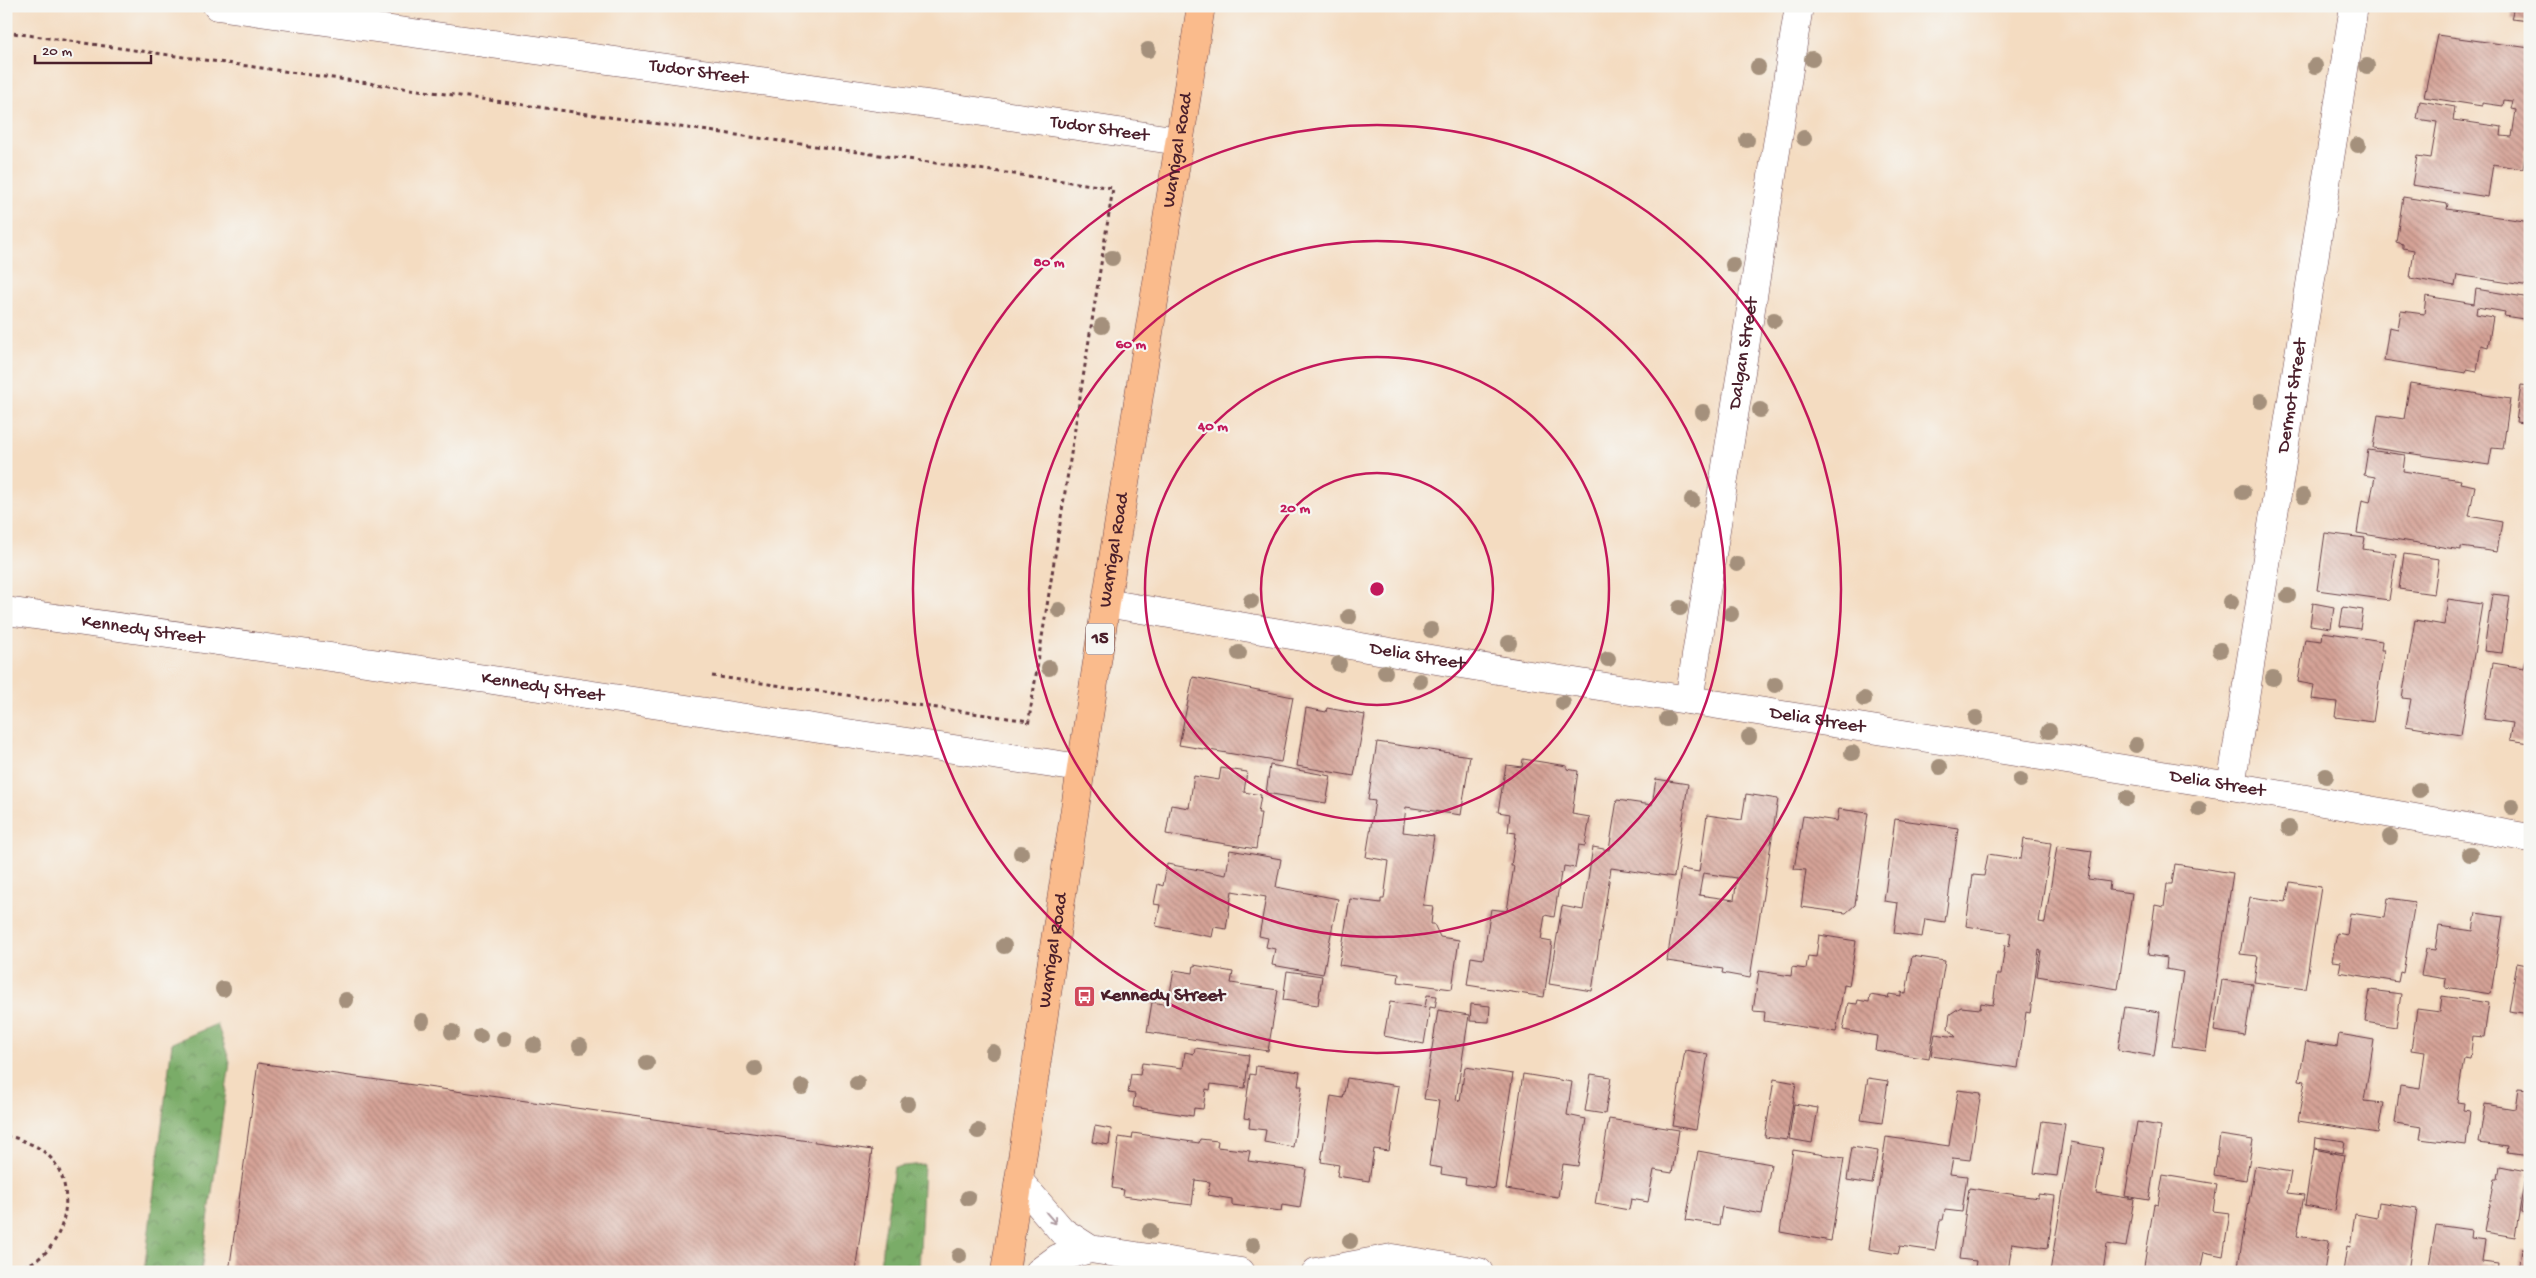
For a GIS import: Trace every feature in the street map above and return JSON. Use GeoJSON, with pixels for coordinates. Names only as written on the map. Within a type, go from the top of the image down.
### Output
{"type":"FeatureCollection","features":[{"type":"Feature","properties":{"kind":"highway","name":"Warrigal Road"},"geometry":{"type":"LineString","coordinates":[[1004,1272],[1080,768],[1201,6]]}},
{"type":"Feature","properties":{"kind":"street","name":"Tudor Street"},"geometry":{"type":"LineString","coordinates":[[217,6],[1179,141]]}},
{"type":"Feature","properties":{"kind":"street","name":"Dalgan Street"},"geometry":{"type":"LineString","coordinates":[[1689,700],[1799,6]]}},
{"type":"Feature","properties":{"kind":"street","name":"Dermot Street"},"geometry":{"type":"LineString","coordinates":[[2231,786],[2354,6]]}},
{"type":"Feature","properties":{"kind":"street","name":"Delia Street"},"geometry":{"type":"LineString","coordinates":[[1106,603],[1448,662],[2231,786],[2530,838]]}},
{"type":"Feature","properties":{"kind":"street","name":"Kennedy Street"},"geometry":{"type":"LineString","coordinates":[[6,611],[496,680],[1080,768]]}},
{"type":"Feature","properties":{"kind":"street"},"geometry":{"type":"LineString","coordinates":[[1019,1181],[1062,1231],[1090,1248],[1241,1272]]}},
{"type":"Feature","properties":{"kind":"street"},"geometry":{"type":"LineString","coordinates":[[1039,1272],[1058,1258],[1090,1248]]}},
{"type":"Feature","properties":{"kind":"street"},"geometry":{"type":"LineString","coordinates":[[1316,1272],[1392,1258],[1479,1272]]}},
{"type":"Feature","properties":{"kind":"path"},"geometry":{"type":"LineString","coordinates":[[6,32],[1113,188],[1023,759]]}},
{"type":"Feature","properties":{"kind":"path"},"geometry":{"type":"LineString","coordinates":[[6,1137],[35,1146],[52,1159],[66,1181],[68,1198],[63,1223],[46,1254],[19,1268],[6,1268]]}},
{"type":"Feature","properties":{"kind":"green space"},"geometry":{"type":"Polygon","coordinates":[[[217,1024],[230,1062],[201,1272],[144,1272],[172,1043],[217,1024]]]}},
{"type":"Feature","properties":{"kind":"green space"},"geometry":{"type":"Polygon","coordinates":[[[924,1164],[919,1272],[879,1272],[894,1167],[924,1164]]]}},
{"type":"Feature","properties":{"kind":"building"},"geometry":{"type":"Polygon","coordinates":[[[2491,6],[2530,6],[2530,21],[2511,19],[2513,11],[2491,6]]]}},
{"type":"Feature","properties":{"kind":"building"},"geometry":{"type":"Polygon","coordinates":[[[2437,35],[2530,48],[2530,141],[2527,141],[2523,169],[2493,164],[2488,197],[2412,185],[2417,156],[2431,158],[2437,122],[2417,119],[2420,101],[2455,107],[2453,120],[2502,127],[2501,136],[2512,137],[2516,110],[2511,109],[2513,101],[2504,100],[2503,106],[2482,103],[2482,106],[2424,97],[2437,35]]]}},
{"type":"Feature","properties":{"kind":"building"},"geometry":{"type":"Polygon","coordinates":[[[2403,197],[2448,204],[2447,209],[2530,222],[2530,286],[2457,275],[2455,286],[2410,278],[2414,250],[2403,248],[2403,244],[2396,242],[2403,197]]]}},
{"type":"Feature","properties":{"kind":"building"},"geometry":{"type":"Polygon","coordinates":[[[2476,289],[2530,298],[2530,320],[2504,316],[2505,312],[2477,307],[2476,314],[2493,317],[2488,347],[2481,345],[2477,371],[2467,369],[2466,373],[2384,360],[2389,327],[2398,329],[2401,311],[2424,314],[2426,296],[2474,304],[2476,289]]]}},
{"type":"Feature","properties":{"kind":"building"},"geometry":{"type":"Polygon","coordinates":[[[2410,383],[2510,399],[2503,449],[2492,448],[2489,465],[2373,448],[2378,415],[2404,419],[2410,383]]]}},
{"type":"Feature","properties":{"kind":"building"},"geometry":{"type":"Polygon","coordinates":[[[2521,385],[2530,386],[2530,424],[2516,422],[2521,385]]]}},
{"type":"Feature","properties":{"kind":"building"},"geometry":{"type":"Polygon","coordinates":[[[2368,450],[2405,455],[2403,471],[2461,480],[2460,483],[2475,486],[2469,516],[2502,522],[2497,552],[2461,547],[2461,550],[2357,533],[2362,500],[2370,502],[2375,477],[2364,475],[2368,450]]]}},
{"type":"Feature","properties":{"kind":"building"},"geometry":{"type":"Polygon","coordinates":[[[2325,533],[2365,538],[2363,549],[2396,554],[2389,600],[2317,590],[2325,533]]]}},
{"type":"Feature","properties":{"kind":"building"},"geometry":{"type":"Polygon","coordinates":[[[2404,554],[2439,559],[2434,594],[2399,589],[2404,554]]]}},
{"type":"Feature","properties":{"kind":"building"},"geometry":{"type":"Polygon","coordinates":[[[2492,594],[2510,596],[2502,653],[2484,651],[2492,594]]]}},
{"type":"Feature","properties":{"kind":"building"},"geometry":{"type":"Polygon","coordinates":[[[2448,599],[2482,604],[2461,735],[2406,726],[2411,699],[2402,698],[2415,620],[2444,625],[2448,599]]]}},
{"type":"Feature","properties":{"kind":"building"},"geometry":{"type":"Polygon","coordinates":[[[2313,603],[2334,607],[2331,628],[2310,625],[2313,603]]]}},
{"type":"Feature","properties":{"kind":"building"},"geometry":{"type":"Polygon","coordinates":[[[2343,607],[2363,610],[2360,629],[2340,626],[2343,607]]]}},
{"type":"Feature","properties":{"kind":"building"},"geometry":{"type":"Polygon","coordinates":[[[2323,632],[2382,641],[2381,650],[2384,650],[2373,722],[2335,717],[2337,702],[2312,699],[2314,685],[2298,682],[2305,639],[2322,641],[2323,632]]]}},
{"type":"Feature","properties":{"kind":"building"},"geometry":{"type":"Polygon","coordinates":[[[2526,660],[2530,661],[2530,743],[2510,740],[2513,723],[2484,719],[2493,663],[2524,668],[2526,660]]]}},
{"type":"Feature","properties":{"kind":"building"},"geometry":{"type":"Polygon","coordinates":[[[1193,677],[1293,697],[1281,762],[1179,745],[1193,677]]]}},
{"type":"Feature","properties":{"kind":"building"},"geometry":{"type":"Polygon","coordinates":[[[1306,708],[1326,712],[1327,708],[1365,715],[1354,776],[1297,766],[1306,708]]]}},
{"type":"Feature","properties":{"kind":"building"},"geometry":{"type":"Polygon","coordinates":[[[1377,742],[1470,756],[1461,815],[1406,807],[1403,832],[1434,836],[1423,905],[1433,906],[1431,924],[1434,924],[1440,937],[1459,940],[1452,989],[1398,982],[1399,974],[1339,965],[1350,899],[1381,903],[1381,899],[1384,899],[1389,861],[1366,857],[1375,801],[1368,800],[1377,742]]]}},
{"type":"Feature","properties":{"kind":"building"},"geometry":{"type":"Polygon","coordinates":[[[1523,759],[1567,766],[1567,769],[1578,771],[1572,814],[1590,817],[1585,846],[1579,845],[1575,868],[1564,866],[1563,873],[1561,873],[1554,917],[1545,915],[1541,940],[1552,942],[1544,997],[1467,985],[1471,957],[1483,959],[1491,909],[1507,911],[1514,866],[1511,866],[1516,833],[1508,832],[1510,814],[1498,812],[1506,765],[1522,767],[1523,759]]]}},
{"type":"Feature","properties":{"kind":"building"},"geometry":{"type":"Polygon","coordinates":[[[1270,765],[1331,776],[1326,803],[1266,793],[1270,765]]]}},
{"type":"Feature","properties":{"kind":"building"},"geometry":{"type":"Polygon","coordinates":[[[1221,768],[1247,772],[1244,792],[1261,795],[1258,813],[1261,813],[1256,849],[1166,834],[1171,805],[1189,808],[1194,776],[1219,780],[1221,768]]]}},
{"type":"Feature","properties":{"kind":"building"},"geometry":{"type":"Polygon","coordinates":[[[1656,779],[1688,784],[1674,877],[1611,868],[1592,991],[1549,984],[1562,906],[1583,910],[1593,847],[1609,850],[1617,800],[1652,805],[1656,779]]]}},
{"type":"Feature","properties":{"kind":"building"},"geometry":{"type":"Polygon","coordinates":[[[1746,794],[1778,799],[1750,978],[1722,973],[1723,969],[1667,961],[1681,869],[1699,872],[1707,815],[1742,820],[1746,794]],[[1703,873],[1699,895],[1734,900],[1737,878],[1703,873]]]}},
{"type":"Feature","properties":{"kind":"building"},"geometry":{"type":"Polygon","coordinates":[[[1839,809],[1868,813],[1855,905],[1846,913],[1801,907],[1806,870],[1794,869],[1803,816],[1837,821],[1839,809]]]}},
{"type":"Feature","properties":{"kind":"building"},"geometry":{"type":"Polygon","coordinates":[[[1895,819],[1958,828],[1945,922],[1925,919],[1922,937],[1894,933],[1898,903],[1884,901],[1895,819]]]}},
{"type":"Feature","properties":{"kind":"building"},"geometry":{"type":"Polygon","coordinates":[[[2024,839],[2051,843],[2039,922],[2045,923],[2057,846],[2092,851],[2088,879],[2110,882],[2109,890],[2132,893],[2118,989],[2037,976],[2041,951],[2039,950],[2030,1013],[2026,1012],[2018,1068],[1931,1056],[1935,1034],[1956,1037],[1948,1028],[1950,1014],[1961,1007],[1980,1009],[1981,1003],[1993,1005],[1997,974],[2001,974],[2005,945],[2009,946],[2011,933],[1966,926],[1973,875],[1984,876],[1988,854],[2021,859],[2024,839]]]}},
{"type":"Feature","properties":{"kind":"building"},"geometry":{"type":"Polygon","coordinates":[[[1230,850],[1281,859],[1276,887],[1338,899],[1323,974],[1272,965],[1275,949],[1266,947],[1268,938],[1259,936],[1266,897],[1232,891],[1226,929],[1214,927],[1212,937],[1156,926],[1160,905],[1154,904],[1158,884],[1163,886],[1167,864],[1226,875],[1230,850]]]}},
{"type":"Feature","properties":{"kind":"building"},"geometry":{"type":"Polygon","coordinates":[[[2175,864],[2233,873],[2206,1051],[2172,1046],[2183,972],[2166,969],[2167,958],[2148,955],[2155,905],[2164,907],[2167,884],[2172,884],[2175,864]]]}},
{"type":"Feature","properties":{"kind":"building"},"geometry":{"type":"Polygon","coordinates":[[[2290,882],[2321,887],[2305,989],[2254,982],[2258,956],[2240,954],[2250,897],[2286,902],[2290,882]]]}},
{"type":"Feature","properties":{"kind":"building"},"geometry":{"type":"Polygon","coordinates":[[[2388,898],[2415,902],[2403,973],[2400,972],[2398,982],[2339,972],[2341,962],[2332,961],[2337,933],[2347,935],[2350,913],[2385,918],[2388,898]]]}},
{"type":"Feature","properties":{"kind":"building"},"geometry":{"type":"Polygon","coordinates":[[[2476,913],[2503,917],[2491,994],[2445,987],[2446,979],[2421,975],[2426,949],[2435,950],[2439,926],[2473,931],[2476,913]]]}},
{"type":"Feature","properties":{"kind":"building"},"geometry":{"type":"Polygon","coordinates":[[[1819,935],[1856,941],[1849,986],[1844,985],[1836,1032],[1764,1021],[1765,1012],[1753,1011],[1759,971],[1791,976],[1792,967],[1806,969],[1808,956],[1816,957],[1819,935]]]}},
{"type":"Feature","properties":{"kind":"building"},"geometry":{"type":"Polygon","coordinates":[[[1912,956],[1945,961],[1929,1059],[1875,1050],[1877,1036],[1843,1030],[1848,1003],[1857,1004],[1858,1000],[1869,1002],[1870,995],[1888,998],[1889,994],[1901,996],[1901,992],[1906,994],[1912,956]]]}},
{"type":"Feature","properties":{"kind":"building"},"geometry":{"type":"Polygon","coordinates":[[[2529,956],[2530,1014],[2509,1011],[2517,963],[2527,965],[2529,956]]]}},
{"type":"Feature","properties":{"kind":"building"},"geometry":{"type":"Polygon","coordinates":[[[1194,965],[1233,972],[1231,983],[1278,990],[1268,1051],[1147,1032],[1152,1002],[1168,1005],[1174,970],[1193,973],[1194,965]]]}},
{"type":"Feature","properties":{"kind":"building"},"geometry":{"type":"Polygon","coordinates":[[[1287,971],[1322,976],[1318,1005],[1283,1000],[1287,971]]]}},
{"type":"Feature","properties":{"kind":"building"},"geometry":{"type":"Polygon","coordinates":[[[2222,980],[2253,984],[2245,1036],[2214,1031],[2222,980]]]}},
{"type":"Feature","properties":{"kind":"building"},"geometry":{"type":"Polygon","coordinates":[[[2370,990],[2401,994],[2396,1027],[2365,1022],[2370,990]]]}},
{"type":"Feature","properties":{"kind":"building"},"geometry":{"type":"Polygon","coordinates":[[[1427,995],[1437,996],[1435,1008],[1430,1007],[1424,1044],[1384,1036],[1390,1002],[1425,1007],[1427,995]]]}},
{"type":"Feature","properties":{"kind":"building"},"geometry":{"type":"Polygon","coordinates":[[[2442,996],[2489,1003],[2484,1037],[2473,1036],[2470,1059],[2464,1058],[2457,1102],[2464,1103],[2463,1110],[2470,1111],[2466,1145],[2420,1139],[2422,1127],[2395,1123],[2400,1085],[2420,1088],[2425,1052],[2411,1050],[2417,1009],[2440,1012],[2442,996]]]}},
{"type":"Feature","properties":{"kind":"building"},"geometry":{"type":"Polygon","coordinates":[[[1471,1004],[1490,1006],[1489,1022],[1470,1021],[1471,1004]]]}},
{"type":"Feature","properties":{"kind":"building"},"geometry":{"type":"Polygon","coordinates":[[[2125,1007],[2160,1012],[2154,1056],[2118,1050],[2125,1007]]]}},
{"type":"Feature","properties":{"kind":"building"},"geometry":{"type":"Polygon","coordinates":[[[1438,1010],[1469,1015],[1456,1100],[1460,1101],[1465,1067],[1513,1074],[1495,1189],[1465,1184],[1466,1178],[1441,1174],[1442,1168],[1429,1166],[1439,1101],[1424,1099],[1438,1010]]]}},
{"type":"Feature","properties":{"kind":"building"},"geometry":{"type":"Polygon","coordinates":[[[2339,1034],[2374,1040],[2364,1101],[2383,1103],[2378,1133],[2298,1121],[2305,1081],[2299,1080],[2306,1042],[2337,1047],[2339,1034]]]}},
{"type":"Feature","properties":{"kind":"building"},"geometry":{"type":"Polygon","coordinates":[[[1195,1048],[1249,1055],[1245,1088],[1211,1084],[1210,1090],[1206,1089],[1203,1109],[1194,1108],[1193,1116],[1133,1107],[1135,1094],[1128,1093],[1131,1074],[1140,1075],[1142,1063],[1183,1068],[1185,1052],[1194,1054],[1195,1048]]]}},
{"type":"Feature","properties":{"kind":"building"},"geometry":{"type":"Polygon","coordinates":[[[1685,1050],[1708,1054],[1696,1130],[1673,1126],[1685,1050]]]}},
{"type":"Feature","properties":{"kind":"building"},"geometry":{"type":"Polygon","coordinates":[[[258,1063],[872,1150],[855,1272],[229,1272],[258,1063]]]}},
{"type":"Feature","properties":{"kind":"building"},"geometry":{"type":"Polygon","coordinates":[[[1256,1066],[1300,1072],[1298,1086],[1302,1086],[1293,1147],[1264,1142],[1266,1130],[1249,1128],[1250,1119],[1244,1118],[1250,1074],[1255,1075],[1256,1066]]]}},
{"type":"Feature","properties":{"kind":"building"},"geometry":{"type":"Polygon","coordinates":[[[1523,1074],[1572,1082],[1567,1115],[1586,1119],[1578,1166],[1563,1164],[1558,1197],[1506,1189],[1523,1074]]]}},
{"type":"Feature","properties":{"kind":"building"},"geometry":{"type":"Polygon","coordinates":[[[1591,1074],[1611,1077],[1605,1114],[1585,1111],[1591,1074]]]}},
{"type":"Feature","properties":{"kind":"building"},"geometry":{"type":"Polygon","coordinates":[[[1347,1078],[1399,1086],[1389,1151],[1374,1149],[1369,1181],[1337,1176],[1339,1165],[1321,1162],[1331,1096],[1343,1098],[1347,1078]]]}},
{"type":"Feature","properties":{"kind":"building"},"geometry":{"type":"Polygon","coordinates":[[[1868,1078],[1888,1081],[1882,1123],[1861,1120],[1868,1078]]]}},
{"type":"Feature","properties":{"kind":"building"},"geometry":{"type":"Polygon","coordinates":[[[1774,1079],[1796,1083],[1787,1140],[1765,1137],[1774,1079]]]}},
{"type":"Feature","properties":{"kind":"building"},"geometry":{"type":"Polygon","coordinates":[[[2518,1088],[2530,1089],[2530,1156],[2507,1153],[2508,1147],[2479,1143],[2485,1104],[2515,1109],[2518,1088]]]}},
{"type":"Feature","properties":{"kind":"building"},"geometry":{"type":"Polygon","coordinates":[[[1958,1090],[1981,1093],[1970,1160],[1953,1158],[1950,1174],[1967,1176],[1962,1212],[1945,1210],[1943,1220],[1940,1220],[1935,1251],[1900,1246],[1898,1254],[1869,1249],[1886,1137],[1949,1146],[1958,1090]]]}},
{"type":"Feature","properties":{"kind":"building"},"geometry":{"type":"Polygon","coordinates":[[[1794,1104],[1818,1108],[1812,1143],[1789,1139],[1794,1104]]]}},
{"type":"Feature","properties":{"kind":"building"},"geometry":{"type":"Polygon","coordinates":[[[1609,1119],[1679,1130],[1672,1173],[1654,1170],[1648,1202],[1631,1199],[1629,1210],[1595,1204],[1609,1119]]]}},
{"type":"Feature","properties":{"kind":"building"},"geometry":{"type":"Polygon","coordinates":[[[2042,1121],[2065,1124],[2057,1176],[2034,1173],[2042,1121]]]}},
{"type":"Feature","properties":{"kind":"building"},"geometry":{"type":"Polygon","coordinates":[[[2137,1122],[2161,1126],[2149,1200],[2125,1196],[2137,1122]]]}},
{"type":"Feature","properties":{"kind":"building"},"geometry":{"type":"Polygon","coordinates":[[[1095,1126],[1111,1129],[1109,1145],[1092,1142],[1095,1126]]]}},
{"type":"Feature","properties":{"kind":"building"},"geometry":{"type":"Polygon","coordinates":[[[1133,1133],[1199,1143],[1200,1139],[1218,1141],[1217,1147],[1250,1151],[1248,1161],[1306,1169],[1300,1208],[1282,1205],[1281,1211],[1232,1205],[1232,1199],[1208,1195],[1210,1182],[1195,1180],[1192,1205],[1123,1196],[1124,1190],[1112,1188],[1119,1137],[1132,1139],[1133,1133]]]}},
{"type":"Feature","properties":{"kind":"building"},"geometry":{"type":"Polygon","coordinates":[[[2220,1135],[2253,1140],[2246,1180],[2214,1175],[2220,1135]]]}},
{"type":"Feature","properties":{"kind":"building"},"geometry":{"type":"Polygon","coordinates":[[[2316,1137],[2345,1141],[2343,1153],[2315,1148],[2316,1137]]]}},
{"type":"Feature","properties":{"kind":"building"},"geometry":{"type":"Polygon","coordinates":[[[2071,1142],[2103,1148],[2096,1193],[2134,1199],[2126,1247],[2107,1244],[2103,1272],[2050,1272],[2071,1142]]]}},
{"type":"Feature","properties":{"kind":"building"},"geometry":{"type":"Polygon","coordinates":[[[1852,1147],[1878,1151],[1872,1184],[1847,1180],[1852,1147]]]}},
{"type":"Feature","properties":{"kind":"building"},"geometry":{"type":"Polygon","coordinates":[[[2314,1149],[2344,1155],[2335,1211],[2305,1205],[2314,1149]]]}},
{"type":"Feature","properties":{"kind":"building"},"geometry":{"type":"Polygon","coordinates":[[[1793,1150],[1844,1158],[1831,1241],[1780,1232],[1793,1150]]]}},
{"type":"Feature","properties":{"kind":"building"},"geometry":{"type":"Polygon","coordinates":[[[1698,1151],[1771,1164],[1762,1214],[1722,1207],[1719,1225],[1686,1220],[1698,1151]]]}},
{"type":"Feature","properties":{"kind":"building"},"geometry":{"type":"Polygon","coordinates":[[[2255,1166],[2291,1172],[2287,1193],[2304,1195],[2297,1236],[2329,1241],[2324,1272],[2237,1272],[2255,1166]]]}},
{"type":"Feature","properties":{"kind":"building"},"geometry":{"type":"Polygon","coordinates":[[[2500,1166],[2526,1171],[2515,1237],[2485,1232],[2495,1179],[2498,1179],[2500,1166]]]}},
{"type":"Feature","properties":{"kind":"building"},"geometry":{"type":"Polygon","coordinates":[[[2163,1175],[2217,1184],[2213,1211],[2230,1213],[2223,1256],[2204,1252],[2200,1272],[2143,1272],[2154,1204],[2158,1205],[2163,1175]]]}},
{"type":"Feature","properties":{"kind":"building"},"geometry":{"type":"Polygon","coordinates":[[[1969,1188],[2038,1198],[2038,1194],[2055,1196],[2048,1248],[2012,1243],[2008,1272],[1975,1267],[1976,1261],[1959,1259],[1969,1188]]]}},
{"type":"Feature","properties":{"kind":"building"},"geometry":{"type":"Polygon","coordinates":[[[2524,1193],[2530,1194],[2530,1214],[2521,1212],[2524,1193]]]}},
{"type":"Feature","properties":{"kind":"building"},"geometry":{"type":"Polygon","coordinates":[[[2379,1202],[2417,1208],[2408,1272],[2343,1272],[2347,1246],[2350,1247],[2355,1214],[2377,1218],[2379,1202]]]}},
{"type":"Feature","properties":{"kind":"building"},"geometry":{"type":"Polygon","coordinates":[[[2436,1225],[2471,1230],[2470,1238],[2485,1240],[2482,1262],[2498,1264],[2497,1272],[2428,1272],[2436,1225]]]}},
{"type":"Feature","properties":{"kind":"building"},"geometry":{"type":"Polygon","coordinates":[[[2522,1249],[2530,1250],[2530,1272],[2514,1272],[2515,1268],[2519,1269],[2522,1249]]]}},
{"type":"Feature","properties":{"kind":"place","name":"Kennedy Street"},"geometry":{"type":"Point","coordinates":[1085,996]}}]}
